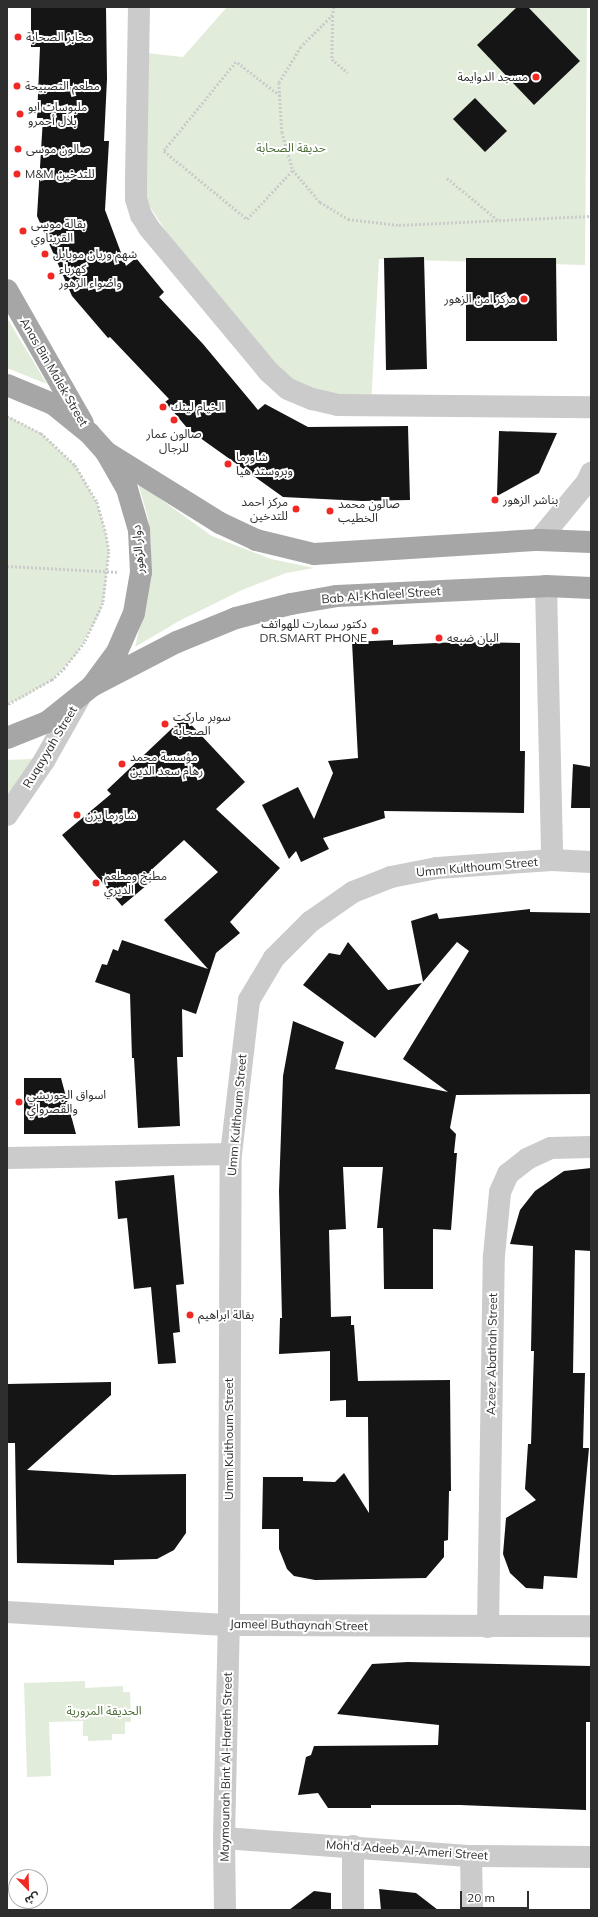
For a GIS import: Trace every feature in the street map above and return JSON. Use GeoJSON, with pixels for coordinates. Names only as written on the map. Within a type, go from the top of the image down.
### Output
{"type":"FeatureCollection","features":[{"type":"Feature","properties":{"kind":"main road","name":"Anas Bin Malek Street"},"geometry":{"type":"LineString","coordinates":[[7,290],[89,433]]}},
{"type":"Feature","properties":{"kind":"main road","name":"دوار الزهور"},"geometry":{"type":"LineString","coordinates":[[7,385],[53,404],[89,433],[106,452],[127,489],[139,530],[141,572],[134,613],[117,652],[86,692],[46,722],[7,738]]}},
{"type":"Feature","properties":{"kind":"main road"},"geometry":{"type":"LineString","coordinates":[[106,452],[220,523],[256,540],[314,554],[539,540],[591,542]]}},
{"type":"Feature","properties":{"kind":"main road","name":"Bab Al-Khaleel Street"},"geometry":{"type":"LineString","coordinates":[[86,692],[184,639],[236,618],[291,604],[337,596],[546,586],[591,588]]}},
{"type":"Feature","properties":{"kind":"street"},"geometry":{"type":"LineString","coordinates":[[139,7],[136,199],[141,215],[149,228],[269,372],[288,389],[312,399],[338,405],[591,407]]}},
{"type":"Feature","properties":{"kind":"street"},"geometry":{"type":"LineString","coordinates":[[539,540],[587,482],[591,473]]}},
{"type":"Feature","properties":{"kind":"street"},"geometry":{"type":"LineString","coordinates":[[546,586],[552,860]]}},
{"type":"Feature","properties":{"kind":"street","name":"Ruqayyah Street"},"geometry":{"type":"LineString","coordinates":[[7,815],[44,761],[86,692]]}},
{"type":"Feature","properties":{"kind":"street","name":"Umm Kulthoum Street"},"geometry":{"type":"LineString","coordinates":[[229,1624],[231,1154],[249,1000],[274,958],[310,922],[353,892],[391,877],[437,868],[552,860],[591,862]]}},
{"type":"Feature","properties":{"kind":"street","name":"Azeez Abathah Street"},"geometry":{"type":"LineString","coordinates":[[488,1627],[494,1256],[500,1192],[508,1174],[527,1159],[551,1148],[591,1147]]}},
{"type":"Feature","properties":{"kind":"street"},"geometry":{"type":"LineString","coordinates":[[7,1158],[231,1154]]}},
{"type":"Feature","properties":{"kind":"street","name":"Jameel Buthaynah Street"},"geometry":{"type":"LineString","coordinates":[[7,1612],[229,1624],[488,1627],[591,1626]]}},
{"type":"Feature","properties":{"kind":"street","name":"Maymounah Bint Al-Hareth Street"},"geometry":{"type":"LineString","coordinates":[[225,1910],[224,1838],[229,1624]]}},
{"type":"Feature","properties":{"kind":"street","name":"Moh'd Adeeb Al-Ameri Street"},"geometry":{"type":"LineString","coordinates":[[224,1838],[354,1846],[471,1856],[591,1857]]}},
{"type":"Feature","properties":{"kind":"street"},"geometry":{"type":"LineString","coordinates":[[353,1910],[354,1846]]}},
{"type":"Feature","properties":{"kind":"street"},"geometry":{"type":"LineString","coordinates":[[471,1856],[472,1910]]}},
{"type":"Feature","properties":{"kind":"path"},"geometry":{"type":"LineString","coordinates":[[334,7],[332,59],[348,74]]}},
{"type":"Feature","properties":{"kind":"path"},"geometry":{"type":"LineString","coordinates":[[333,15],[301,47],[279,83],[282,132],[293,170],[320,202],[348,219],[399,225],[591,216]]}},
{"type":"Feature","properties":{"kind":"path"},"geometry":{"type":"LineString","coordinates":[[280,96],[236,62],[164,151],[248,219],[293,170]]}},
{"type":"Feature","properties":{"kind":"path"},"geometry":{"type":"LineString","coordinates":[[447,178],[499,220]]}},
{"type":"Feature","properties":{"kind":"path"},"geometry":{"type":"LineString","coordinates":[[7,416],[40,433],[59,447],[88,483],[97,502],[106,532],[108,572],[100,613],[76,655],[52,680],[7,705]]}},
{"type":"Feature","properties":{"kind":"path"},"geometry":{"type":"LineString","coordinates":[[7,566],[108,572],[141,572]]}},
{"type":"Feature","properties":{"kind":"green space","name":"حديقة الصحابة"},"geometry":{"type":"Polygon","coordinates":[[[227,7],[587,7],[585,265],[379,259],[371,406],[264,379],[144,198],[146,53],[183,57],[227,7]]]}},
{"type":"Feature","properties":{"kind":"green space"},"geometry":{"type":"Polygon","coordinates":[[[7,318],[47,384],[7,368],[7,318]]]}},
{"type":"Feature","properties":{"kind":"green space"},"geometry":{"type":"Polygon","coordinates":[[[7,416],[41,433],[75,465],[97,502],[106,533],[109,552],[105,593],[100,613],[76,655],[52,680],[23,698],[7,704],[7,416]]]}},
{"type":"Feature","properties":{"kind":"green space"},"geometry":{"type":"Polygon","coordinates":[[[138,483],[212,536],[271,559],[314,568],[286,573],[242,590],[179,621],[135,647],[144,609],[151,544],[148,518],[138,483]]]}},
{"type":"Feature","properties":{"kind":"green space"},"geometry":{"type":"Polygon","coordinates":[[[32,759],[7,799],[7,760],[32,759]]]}},
{"type":"Feature","properties":{"kind":"green space","name":"الحديقة المرورية"},"geometry":{"type":"Polygon","coordinates":[[[85,1681],[85,1688],[123,1686],[123,1692],[130,1692],[131,1722],[125,1722],[125,1734],[112,1734],[112,1740],[88,1741],[88,1736],[83,1736],[83,1721],[49,1722],[51,1776],[27,1777],[24,1683],[85,1681]]]}},
{"type":"Feature","properties":{"kind":"building"},"geometry":{"type":"Polygon","coordinates":[[[31,7],[106,7],[107,79],[104,141],[109,141],[105,210],[126,266],[136,258],[164,292],[159,297],[203,344],[258,410],[265,404],[308,427],[408,426],[410,500],[362,501],[283,497],[196,435],[194,436],[165,402],[169,399],[110,337],[108,338],[72,296],[37,216],[43,118],[37,118],[40,47],[31,47],[31,7]]]}},
{"type":"Feature","properties":{"kind":"building","name":"مسجد الدوايمة"},"geometry":{"type":"Polygon","coordinates":[[[517,7],[528,7],[580,61],[534,105],[477,45],[517,7]]]}},
{"type":"Feature","properties":{"kind":"building"},"geometry":{"type":"Polygon","coordinates":[[[475,98],[507,131],[485,152],[453,119],[475,98]]]}},
{"type":"Feature","properties":{"kind":"building"},"geometry":{"type":"Polygon","coordinates":[[[424,257],[427,369],[386,370],[384,258],[424,257]]]}},
{"type":"Feature","properties":{"kind":"building"},"geometry":{"type":"Polygon","coordinates":[[[466,258],[556,258],[557,341],[466,341],[466,258]]]}},
{"type":"Feature","properties":{"kind":"building"},"geometry":{"type":"Polygon","coordinates":[[[499,431],[557,433],[539,473],[497,496],[499,431]]]}},
{"type":"Feature","properties":{"kind":"building"},"geometry":{"type":"Polygon","coordinates":[[[393,640],[393,645],[458,642],[520,643],[520,751],[525,751],[524,813],[384,811],[385,818],[323,838],[329,849],[301,862],[296,851],[289,859],[262,805],[298,787],[314,819],[333,773],[328,761],[358,758],[352,642],[393,640]]]}},
{"type":"Feature","properties":{"kind":"building"},"geometry":{"type":"Polygon","coordinates":[[[184,717],[245,782],[216,809],[280,868],[230,922],[240,933],[216,953],[196,1014],[182,1009],[183,1057],[177,1057],[180,1126],[138,1128],[134,1058],[132,1058],[130,994],[95,982],[102,964],[107,965],[113,949],[118,951],[122,940],[208,969],[164,920],[218,872],[184,840],[149,872],[154,879],[122,906],[62,835],[111,794],[107,790],[184,717]]]}},
{"type":"Feature","properties":{"kind":"building"},"geometry":{"type":"Polygon","coordinates":[[[573,764],[591,767],[591,808],[571,808],[573,764]]]}},
{"type":"Feature","properties":{"kind":"building"},"geometry":{"type":"Polygon","coordinates":[[[530,909],[530,912],[591,913],[591,1094],[456,1095],[450,1128],[456,1134],[454,1153],[457,1153],[451,1230],[433,1229],[433,1289],[384,1289],[383,1228],[377,1228],[383,1167],[343,1167],[346,1229],[329,1230],[331,1317],[351,1316],[351,1325],[354,1325],[358,1381],[450,1380],[451,1491],[449,1491],[448,1540],[444,1541],[444,1557],[426,1578],[315,1580],[294,1576],[287,1569],[279,1549],[279,1529],[262,1529],[263,1477],[303,1477],[303,1481],[335,1482],[344,1473],[369,1513],[368,1417],[346,1417],[346,1400],[330,1401],[330,1351],[279,1354],[280,1318],[282,1318],[279,1191],[283,1076],[293,1021],[344,1042],[335,1069],[448,1092],[403,1059],[469,951],[457,942],[423,982],[411,921],[437,913],[439,919],[530,909]]]}},
{"type":"Feature","properties":{"kind":"building"},"geometry":{"type":"Polygon","coordinates":[[[348,942],[388,990],[422,983],[375,1038],[303,985],[329,953],[340,955],[348,942]]]}},
{"type":"Feature","properties":{"kind":"building"},"geometry":{"type":"Polygon","coordinates":[[[24,1078],[61,1078],[76,1134],[24,1134],[24,1078]]]}},
{"type":"Feature","properties":{"kind":"building"},"geometry":{"type":"Polygon","coordinates":[[[591,1168],[591,1251],[575,1250],[573,1373],[585,1373],[583,1448],[589,1448],[577,1578],[544,1576],[543,1589],[526,1588],[510,1573],[503,1554],[506,1518],[536,1500],[525,1489],[528,1444],[531,1444],[534,1351],[531,1351],[533,1246],[510,1244],[520,1210],[535,1191],[564,1171],[591,1168]]]}},
{"type":"Feature","properties":{"kind":"building"},"geometry":{"type":"Polygon","coordinates":[[[174,1175],[184,1284],[176,1285],[180,1332],[173,1333],[176,1363],[158,1364],[151,1287],[134,1289],[127,1218],[118,1219],[115,1181],[174,1175]]]}},
{"type":"Feature","properties":{"kind":"building"},"geometry":{"type":"Polygon","coordinates":[[[111,1382],[111,1395],[27,1470],[113,1475],[186,1474],[186,1533],[174,1550],[157,1559],[114,1560],[114,1565],[17,1563],[15,1443],[7,1443],[7,1384],[111,1382]]]}},
{"type":"Feature","properties":{"kind":"building"},"geometry":{"type":"Polygon","coordinates":[[[408,1662],[591,1666],[591,1722],[586,1722],[586,1810],[460,1805],[371,1805],[371,1808],[328,1808],[318,1793],[298,1795],[306,1757],[311,1755],[314,1746],[438,1745],[439,1725],[337,1714],[372,1664],[408,1662]]]}},
{"type":"Feature","properties":{"kind":"building"},"geometry":{"type":"Polygon","coordinates":[[[379,1889],[416,1893],[438,1910],[381,1910],[379,1889]]]}},
{"type":"Feature","properties":{"kind":"building"},"geometry":{"type":"Polygon","coordinates":[[[314,1891],[331,1893],[331,1910],[289,1910],[314,1891]]]}},
{"type":"Feature","properties":{"kind":"place","name":"مخابز الصحابة"},"geometry":{"type":"Point","coordinates":[18,37]}},
{"type":"Feature","properties":{"kind":"place","name":"مسجد الدوايمة"},"geometry":{"type":"Point","coordinates":[536,77]}},
{"type":"Feature","properties":{"kind":"place","name":"مطعم التصبيحة"},"geometry":{"type":"Point","coordinates":[17,86]}},
{"type":"Feature","properties":{"kind":"place","name":"ملبوسات ابو بلال أحمرو"},"geometry":{"type":"Point","coordinates":[20,114]}},
{"type":"Feature","properties":{"kind":"place","name":"صالون موسى"},"geometry":{"type":"Point","coordinates":[18,149]}},
{"type":"Feature","properties":{"kind":"place","name":"M&M للتدخين"},"geometry":{"type":"Point","coordinates":[17,174]}},
{"type":"Feature","properties":{"kind":"place","name":"بقالة موسى القريناوي"},"geometry":{"type":"Point","coordinates":[23,231]}},
{"type":"Feature","properties":{"kind":"place","name":"شهم وريان موبايل"},"geometry":{"type":"Point","coordinates":[45,254]}},
{"type":"Feature","properties":{"kind":"place","name":"كهرباء واضواء الزهور"},"geometry":{"type":"Point","coordinates":[51,276]}},
{"type":"Feature","properties":{"kind":"place","name":"مركز امن الزهور"},"geometry":{"type":"Point","coordinates":[524,299]}},
{"type":"Feature","properties":{"kind":"place","name":"الخيام لينك"},"geometry":{"type":"Point","coordinates":[163,407]}},
{"type":"Feature","properties":{"kind":"place","name":"صالون عمار للرجال"},"geometry":{"type":"Point","coordinates":[174,420]}},
{"type":"Feature","properties":{"kind":"place","name":"شاورما وبروستد هيا"},"geometry":{"type":"Point","coordinates":[228,464]}},
{"type":"Feature","properties":{"kind":"place","name":"بناشر الزهور"},"geometry":{"type":"Point","coordinates":[495,500]}},
{"type":"Feature","properties":{"kind":"place","name":"مركز احمد للتدخين"},"geometry":{"type":"Point","coordinates":[296,509]}},
{"type":"Feature","properties":{"kind":"place","name":"صالون محمد الخطيب"},"geometry":{"type":"Point","coordinates":[330,511]}},
{"type":"Feature","properties":{"kind":"place","name":"دكتور سمارت للهواتف DR.SMART PHONE"},"geometry":{"type":"Point","coordinates":[375,631]}},
{"type":"Feature","properties":{"kind":"place","name":"البان ضبعه"},"geometry":{"type":"Point","coordinates":[439,638]}},
{"type":"Feature","properties":{"kind":"place","name":"سوبر ماركت الصحابة"},"geometry":{"type":"Point","coordinates":[165,724]}},
{"type":"Feature","properties":{"kind":"place","name":"مؤسسة محمد رهام سعد الدين"},"geometry":{"type":"Point","coordinates":[122,764]}},
{"type":"Feature","properties":{"kind":"place","name":"شاورما يزن"},"geometry":{"type":"Point","coordinates":[77,815]}},
{"type":"Feature","properties":{"kind":"place","name":"مطبخ ومطعم الديري"},"geometry":{"type":"Point","coordinates":[96,883]}},
{"type":"Feature","properties":{"kind":"place","name":"اسواق الجوريشي والقصرواي"},"geometry":{"type":"Point","coordinates":[19,1102]}},
{"type":"Feature","properties":{"kind":"place","name":"بقالة ابراهيم"},"geometry":{"type":"Point","coordinates":[190,1315]}}]}
